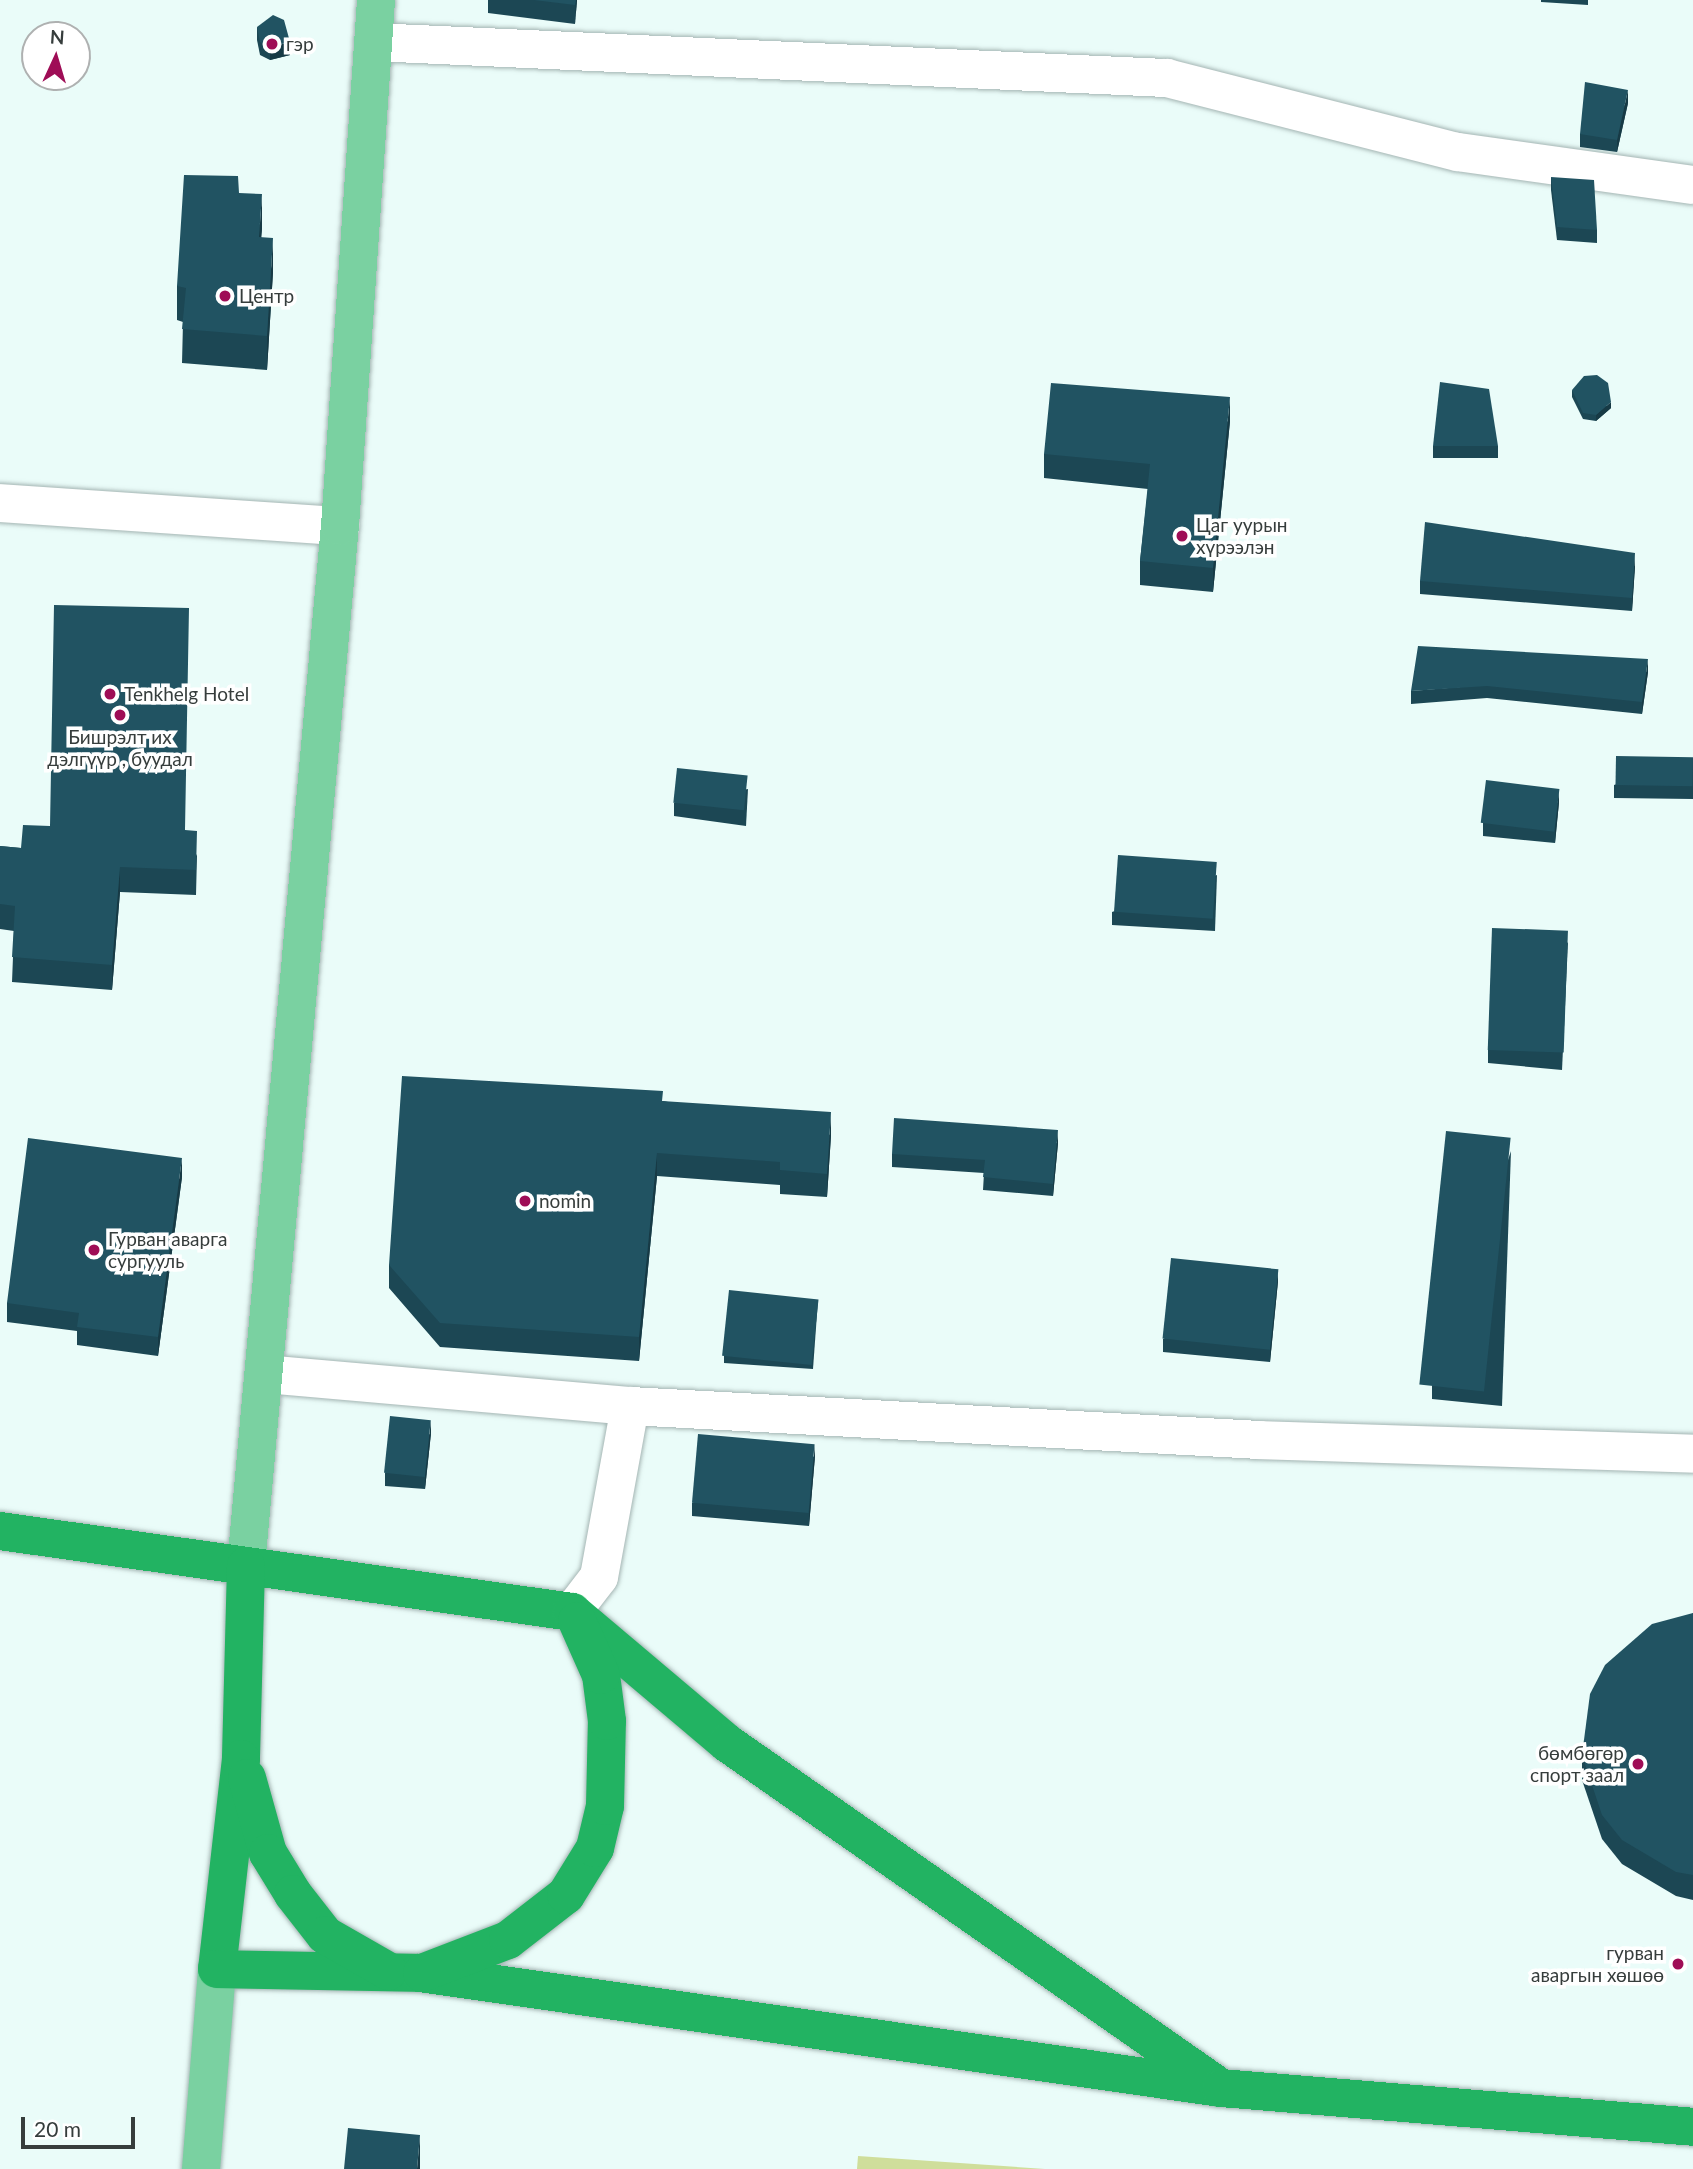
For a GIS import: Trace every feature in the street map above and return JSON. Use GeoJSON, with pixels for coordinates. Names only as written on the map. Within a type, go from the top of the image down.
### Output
{"type":"FeatureCollection","features":[{"type":"Feature","properties":{"kind":"highway"},"geometry":{"type":"LineString","coordinates":[[0,1531],[572,1612],[727,1743],[1221,2088]]}},
{"type":"Feature","properties":{"kind":"highway"},"geometry":{"type":"LineString","coordinates":[[246,1566],[241,1759],[217,1969],[404,1972],[1221,2088],[1693,2127]]}},
{"type":"Feature","properties":{"kind":"highway"},"geometry":{"type":"LineString","coordinates":[[241,1759],[268,1853],[293,1894],[325,1934],[404,1972],[508,1940],[566,1895],[595,1849],[605,1806],[607,1721],[601,1675],[572,1612]]}},
{"type":"Feature","properties":{"kind":"main road"},"geometry":{"type":"LineString","coordinates":[[246,1566],[340,526],[376,0]]}},
{"type":"Feature","properties":{"kind":"main road"},"geometry":{"type":"LineString","coordinates":[[201,2169],[217,1969]]}},
{"type":"Feature","properties":{"kind":"street"},"geometry":{"type":"LineString","coordinates":[[373,42],[1167,78],[1458,152],[1693,185]]}},
{"type":"Feature","properties":{"kind":"street"},"geometry":{"type":"LineString","coordinates":[[0,503],[340,526]]}},
{"type":"Feature","properties":{"kind":"street"},"geometry":{"type":"LineString","coordinates":[[265,1374],[630,1406],[1259,1440],[1693,1454]]}},
{"type":"Feature","properties":{"kind":"street"},"geometry":{"type":"LineString","coordinates":[[572,1612],[598,1577],[630,1406]]}},
{"type":"Feature","properties":{"kind":"green space"},"geometry":{"type":"Polygon","coordinates":[[[858,2156],[1045,2169],[857,2169],[858,2156]]]}},
{"type":"Feature","properties":{"kind":"building"},"geometry":{"type":"Polygon","coordinates":[[[534,0],[576,0],[575,5],[534,0]]]}},
{"type":"Feature","properties":{"kind":"building"},"geometry":{"type":"Polygon","coordinates":[[[273,15],[284,20],[290,42],[270,47],[260,42],[257,27],[273,15]]]}},
{"type":"Feature","properties":{"kind":"building"},"geometry":{"type":"Polygon","coordinates":[[[1585,82],[1628,90],[1617,140],[1580,134],[1585,82]]]}},
{"type":"Feature","properties":{"kind":"building","name":"Центр"},"geometry":{"type":"Polygon","coordinates":[[[184,175],[238,176],[239,193],[262,194],[259,237],[273,238],[267,336],[182,329],[186,288],[177,286],[184,175]]]}},
{"type":"Feature","properties":{"kind":"building"},"geometry":{"type":"Polygon","coordinates":[[[1551,177],[1594,180],[1597,230],[1557,227],[1551,177]]]}},
{"type":"Feature","properties":{"kind":"building"},"geometry":{"type":"Polygon","coordinates":[[[1597,375],[1608,383],[1611,402],[1596,415],[1583,413],[1572,390],[1584,376],[1597,375]]]}},
{"type":"Feature","properties":{"kind":"building"},"geometry":{"type":"Polygon","coordinates":[[[1440,382],[1489,389],[1498,446],[1433,446],[1440,382]]]}},
{"type":"Feature","properties":{"kind":"building","name":"Цаг уурын хүрээлэн"},"geometry":{"type":"Polygon","coordinates":[[[1051,383],[1230,397],[1213,568],[1140,561],[1150,464],[1044,454],[1051,383]]]}},
{"type":"Feature","properties":{"kind":"building"},"geometry":{"type":"Polygon","coordinates":[[[1425,522],[1635,553],[1632,598],[1420,581],[1425,522]]]}},
{"type":"Feature","properties":{"kind":"building"},"geometry":{"type":"Polygon","coordinates":[[[54,605],[189,608],[185,830],[197,831],[196,870],[120,867],[112,965],[12,957],[15,906],[0,904],[0,846],[21,848],[23,825],[50,826],[54,605]]]}},
{"type":"Feature","properties":{"kind":"building"},"geometry":{"type":"Polygon","coordinates":[[[1418,646],[1648,659],[1642,702],[1487,686],[1411,691],[1418,646]]]}},
{"type":"Feature","properties":{"kind":"building"},"geometry":{"type":"Polygon","coordinates":[[[1616,756],[1693,757],[1692,786],[1615,785],[1616,756]]]}},
{"type":"Feature","properties":{"kind":"building"},"geometry":{"type":"Polygon","coordinates":[[[677,768],[748,775],[744,810],[673,803],[677,768]]]}},
{"type":"Feature","properties":{"kind":"building"},"geometry":{"type":"Polygon","coordinates":[[[1486,780],[1559,789],[1554,832],[1481,823],[1486,780]]]}},
{"type":"Feature","properties":{"kind":"building"},"geometry":{"type":"Polygon","coordinates":[[[1118,855],[1217,862],[1213,919],[1114,912],[1118,855]]]}},
{"type":"Feature","properties":{"kind":"building"},"geometry":{"type":"Polygon","coordinates":[[[1492,928],[1568,931],[1564,1053],[1488,1050],[1492,928]]]}},
{"type":"Feature","properties":{"kind":"building","name":"nomin"},"geometry":{"type":"Polygon","coordinates":[[[402,1076],[663,1091],[662,1101],[831,1112],[827,1174],[780,1170],[780,1162],[657,1153],[639,1337],[440,1323],[389,1265],[402,1076]]]}},
{"type":"Feature","properties":{"kind":"building"},"geometry":{"type":"Polygon","coordinates":[[[894,1118],[1058,1130],[1053,1184],[983,1177],[985,1160],[892,1154],[894,1118]]]}},
{"type":"Feature","properties":{"kind":"building"},"geometry":{"type":"Polygon","coordinates":[[[1446,1131],[1511,1138],[1484,1391],[1419,1385],[1446,1131]]]}},
{"type":"Feature","properties":{"kind":"building","name":"Гурван аварга сургууль"},"geometry":{"type":"Polygon","coordinates":[[[28,1138],[182,1158],[158,1337],[77,1327],[79,1313],[7,1303],[28,1138]]]}},
{"type":"Feature","properties":{"kind":"building"},"geometry":{"type":"Polygon","coordinates":[[[1171,1258],[1278,1269],[1270,1350],[1163,1339],[1171,1258]]]}},
{"type":"Feature","properties":{"kind":"building"},"geometry":{"type":"Polygon","coordinates":[[[729,1290],[819,1299],[812,1365],[722,1356],[729,1290]]]}},
{"type":"Feature","properties":{"kind":"building"},"geometry":{"type":"Polygon","coordinates":[[[390,1416],[431,1420],[425,1477],[384,1473],[390,1416]]]}},
{"type":"Feature","properties":{"kind":"building"},"geometry":{"type":"Polygon","coordinates":[[[698,1434],[815,1444],[809,1513],[692,1503],[698,1434]]]}},
{"type":"Feature","properties":{"kind":"building","name":"бөмбөгөр спорт заал"},"geometry":{"type":"Polygon","coordinates":[[[1693,1613],[1693,1875],[1676,1872],[1622,1840],[1602,1815],[1582,1755],[1590,1694],[1605,1665],[1652,1624],[1693,1613]]]}},
{"type":"Feature","properties":{"kind":"building"},"geometry":{"type":"Polygon","coordinates":[[[348,2128],[420,2135],[417,2169],[344,2169],[348,2128]]]}},
{"type":"Feature","properties":{"kind":"place","name":"гэр"},"geometry":{"type":"Point","coordinates":[272,44]}},
{"type":"Feature","properties":{"kind":"place","name":"Центр"},"geometry":{"type":"Point","coordinates":[225,296]}},
{"type":"Feature","properties":{"kind":"place","name":"Цаг уурын хүрээлэн"},"geometry":{"type":"Point","coordinates":[1182,536]}},
{"type":"Feature","properties":{"kind":"place","name":"Tenkhelg Hotel"},"geometry":{"type":"Point","coordinates":[110,694]}},
{"type":"Feature","properties":{"kind":"place","name":"Бишрэлт их дэлгүүр , буудал"},"geometry":{"type":"Point","coordinates":[120,715]}},
{"type":"Feature","properties":{"kind":"place","name":"nomin"},"geometry":{"type":"Point","coordinates":[525,1201]}},
{"type":"Feature","properties":{"kind":"place","name":"Гурван аварга сургууль"},"geometry":{"type":"Point","coordinates":[94,1250]}},
{"type":"Feature","properties":{"kind":"place","name":"бөмбөгөр спорт заал"},"geometry":{"type":"Point","coordinates":[1638,1764]}},
{"type":"Feature","properties":{"kind":"place","name":"гурван аваргын хөшөө"},"geometry":{"type":"Point","coordinates":[1678,1964]}}]}
